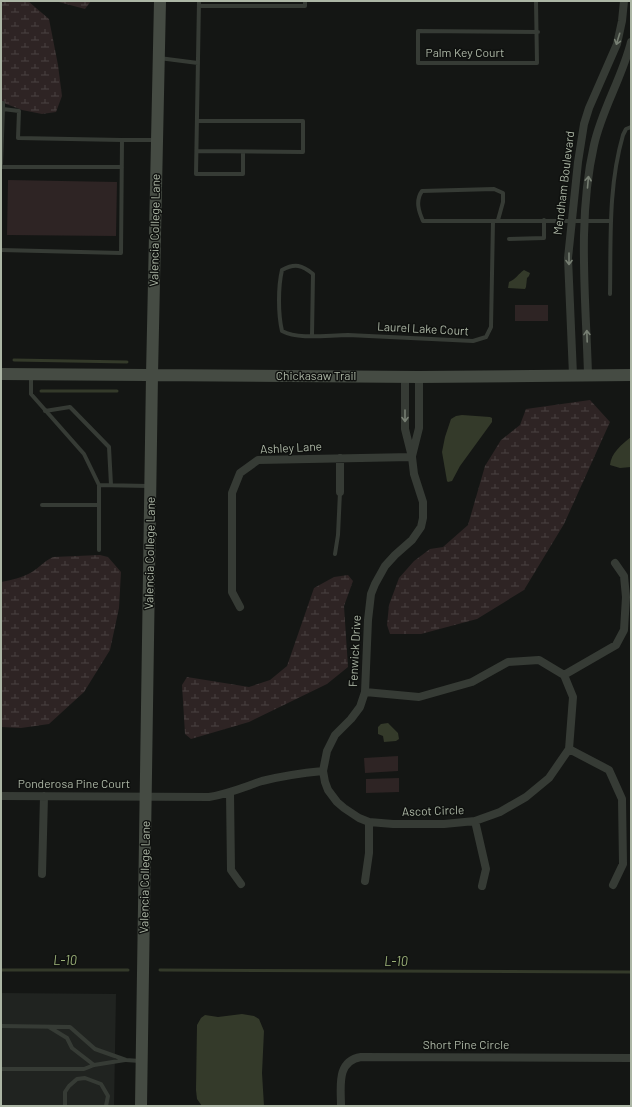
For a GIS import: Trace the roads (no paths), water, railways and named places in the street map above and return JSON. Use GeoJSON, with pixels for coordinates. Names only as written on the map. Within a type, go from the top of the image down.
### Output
{"type":"FeatureCollection","features":[{"type":"Feature","properties":{"kind":"street","name":"Valencia College Lane"},"geometry":{"type":"LineString","coordinates":[[141,1106],[156,140],[160,1]]}},
{"type":"Feature","properties":{"kind":"street","name":"Mendham Boulevard"},"geometry":{"type":"LineString","coordinates":[[573,375],[568,258],[578,162],[584,124],[598,86],[617,44],[622,21],[624,1]]}},
{"type":"Feature","properties":{"kind":"street","name":"Mendham Boulevard"},"geometry":{"type":"LineString","coordinates":[[588,375],[584,221],[588,176],[594,143],[631,42]]}},
{"type":"Feature","properties":{"kind":"street","name":"Chickasaw Trail"},"geometry":{"type":"LineString","coordinates":[[1,374],[419,377],[631,375]]}},
{"type":"Feature","properties":{"kind":"street","name":"Fenwick Drive"},"geometry":{"type":"LineString","coordinates":[[322,771],[326,751],[336,735],[351,720],[360,707],[365,692],[368,620],[371,594],[385,566],[394,555],[412,540],[421,527],[423,518],[423,502],[414,474],[412,456],[405,429],[405,376]]}},
{"type":"Feature","properties":{"kind":"street","name":"Fenwick Drive"},"geometry":{"type":"LineString","coordinates":[[412,456],[419,428],[419,377]]}},
{"type":"Feature","properties":{"kind":"street","name":"Ashley Lane"},"geometry":{"type":"LineString","coordinates":[[240,607],[232,592],[232,493],[240,473],[258,460],[412,456]]}},
{"type":"Feature","properties":{"kind":"street"},"geometry":{"type":"LineString","coordinates":[[340,458],[340,492]]}},
{"type":"Feature","properties":{"kind":"street"},"geometry":{"type":"LineString","coordinates":[[564,675],[616,645],[624,630],[626,597],[624,576],[615,563]]}},
{"type":"Feature","properties":{"kind":"street"},"geometry":{"type":"LineString","coordinates":[[365,692],[419,697],[472,682],[508,662],[538,660],[564,675],[573,697],[569,749],[609,770],[622,799],[623,864],[613,885]]}},
{"type":"Feature","properties":{"kind":"street","name":"Ascot Circle"},"geometry":{"type":"LineString","coordinates":[[322,771],[328,790],[337,802],[359,818],[369,822],[393,824],[444,824],[475,821],[500,812],[526,797],[549,778],[569,749]]}},
{"type":"Feature","properties":{"kind":"street"},"geometry":{"type":"LineString","coordinates":[[146,797],[209,797],[230,793],[276,778],[322,771]]}},
{"type":"Feature","properties":{"kind":"street"},"geometry":{"type":"LineString","coordinates":[[230,793],[231,870],[241,884]]}},
{"type":"Feature","properties":{"kind":"street","name":"Ponderosa Pine Court"},"geometry":{"type":"LineString","coordinates":[[1,796],[146,797]]}},
{"type":"Feature","properties":{"kind":"street"},"geometry":{"type":"LineString","coordinates":[[42,874],[44,796]]}},
{"type":"Feature","properties":{"kind":"street"},"geometry":{"type":"LineString","coordinates":[[475,821],[486,869],[482,886]]}},
{"type":"Feature","properties":{"kind":"street"},"geometry":{"type":"LineString","coordinates":[[365,881],[369,853],[369,822]]}},
{"type":"Feature","properties":{"kind":"street","name":"Short Pine Circle"},"geometry":{"type":"LineString","coordinates":[[341,1106],[341,1080],[343,1069],[349,1061],[361,1057],[631,1058]]}},
{"type":"Feature","properties":{"kind":"lane"},"geometry":{"type":"LineString","coordinates":[[243,152],[243,174],[196,174],[199,3],[305,6],[306,1]]}},
{"type":"Feature","properties":{"kind":"lane","name":"Palm Key Court"},"geometry":{"type":"LineString","coordinates":[[536,1],[538,32],[537,63],[418,63],[418,31],[538,32]]}},
{"type":"Feature","properties":{"kind":"lane"},"geometry":{"type":"LineString","coordinates":[[159,58],[198,63]]}},
{"type":"Feature","properties":{"kind":"lane"},"geometry":{"type":"LineString","coordinates":[[1,103],[3,103],[1,166],[122,167]]}},
{"type":"Feature","properties":{"kind":"lane"},"geometry":{"type":"LineString","coordinates":[[3,109],[19,111],[18,138],[156,140]]}},
{"type":"Feature","properties":{"kind":"lane"},"geometry":{"type":"LineString","coordinates":[[197,121],[303,122],[303,152],[197,151]]}},
{"type":"Feature","properties":{"kind":"lane"},"geometry":{"type":"LineString","coordinates":[[610,294],[613,181],[621,144],[626,130],[631,127]]}},
{"type":"Feature","properties":{"kind":"lane"},"geometry":{"type":"LineString","coordinates":[[1,250],[121,253],[122,140]]}},
{"type":"Feature","properties":{"kind":"lane"},"geometry":{"type":"LineString","coordinates":[[498,220],[503,202],[503,193],[494,189],[422,191],[418,197],[419,212],[423,221],[611,221]]}},
{"type":"Feature","properties":{"kind":"lane"},"geometry":{"type":"LineString","coordinates":[[509,239],[544,238],[544,220]]}},
{"type":"Feature","properties":{"kind":"lane","name":"Laurel Lake Court"},"geometry":{"type":"LineString","coordinates":[[312,335],[313,274],[304,266],[290,266],[282,270],[280,279],[280,323],[282,331],[290,335],[312,335],[347,335],[474,341],[486,336],[491,327],[493,221]]}},
{"type":"Feature","properties":{"kind":"lane"},"geometry":{"type":"LineString","coordinates":[[31,374],[31,394],[44,411],[84,454],[99,485],[99,550]]}},
{"type":"Feature","properties":{"kind":"lane"},"geometry":{"type":"LineString","coordinates":[[44,411],[70,408],[109,447],[111,486]]}},
{"type":"Feature","properties":{"kind":"lane"},"geometry":{"type":"LineString","coordinates":[[99,485],[151,486]]}},
{"type":"Feature","properties":{"kind":"lane"},"geometry":{"type":"LineString","coordinates":[[335,554],[338,536],[340,492]]}},
{"type":"Feature","properties":{"kind":"lane"},"geometry":{"type":"LineString","coordinates":[[42,505],[99,505]]}},
{"type":"Feature","properties":{"kind":"lane"},"geometry":{"type":"LineString","coordinates":[[1,1026],[70,1027],[95,1049],[126,1060]]}},
{"type":"Feature","properties":{"kind":"lane"},"geometry":{"type":"LineString","coordinates":[[48,1026],[67,1038],[72,1048],[94,1065]]}},
{"type":"Feature","properties":{"kind":"lane"},"geometry":{"type":"LineString","coordinates":[[1,1068],[84,1069],[94,1065],[126,1060],[142,1061]]}},
{"type":"Feature","properties":{"kind":"lane"},"geometry":{"type":"LineString","coordinates":[[65,1106],[66,1092],[69,1086],[77,1079],[85,1078],[101,1084],[108,1096],[106,1106]]}},
{"type":"Feature","properties":{"kind":"waterway"},"geometry":{"type":"LineString","coordinates":[[14,360],[127,362]]}},
{"type":"Feature","properties":{"kind":"waterway"},"geometry":{"type":"LineString","coordinates":[[41,391],[117,391]]}},
{"type":"Feature","properties":{"kind":"waterway","name":"L-10"},"geometry":{"type":"LineString","coordinates":[[1,970],[128,970]]}},
{"type":"Feature","properties":{"kind":"waterway","name":"L-10"},"geometry":{"type":"LineString","coordinates":[[160,970],[631,972]]}}]}
